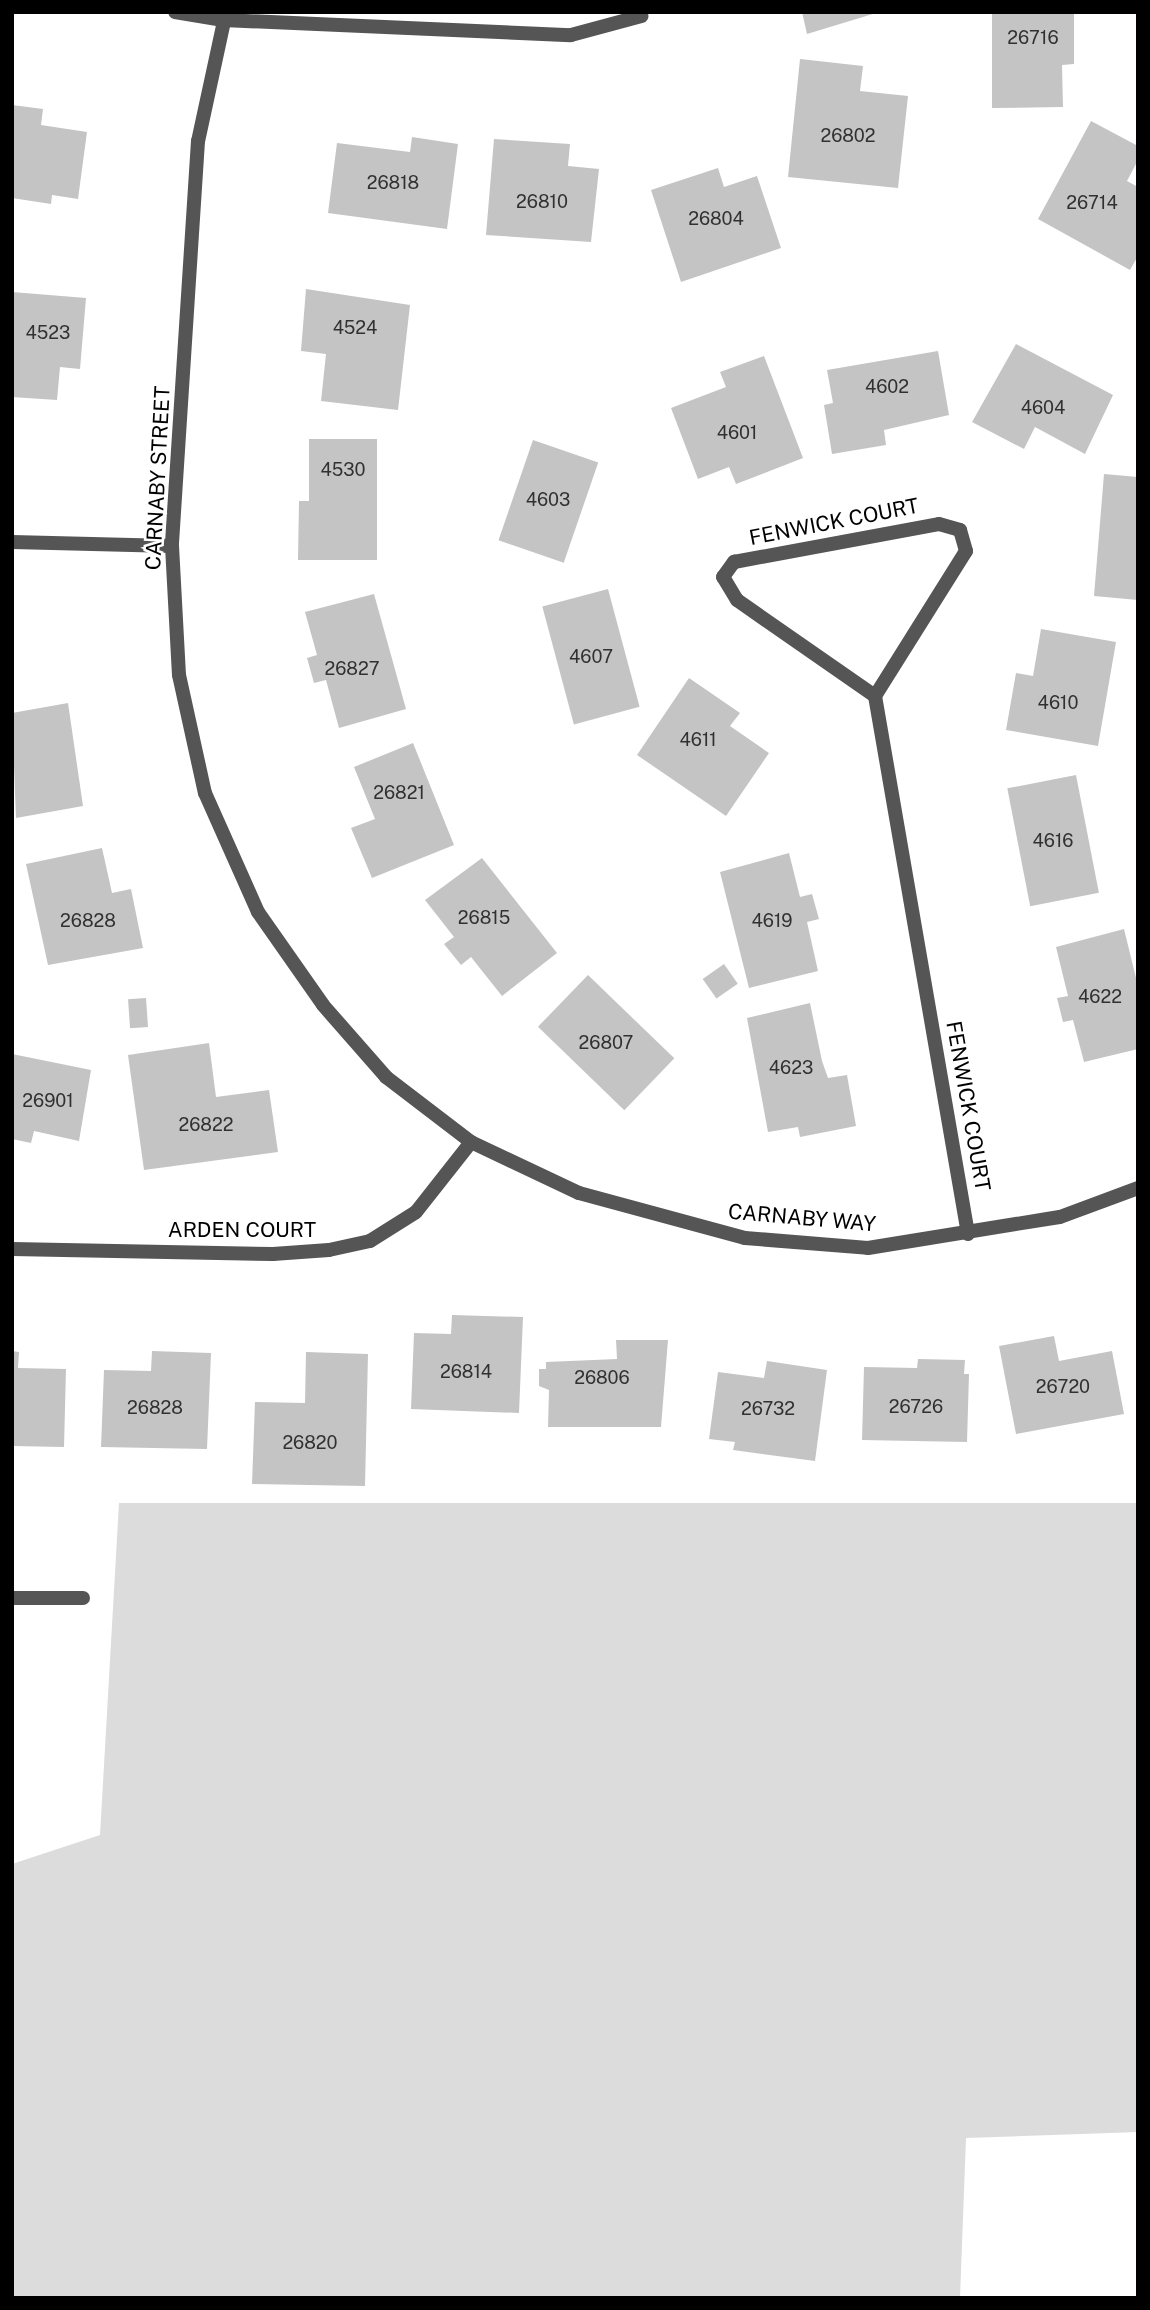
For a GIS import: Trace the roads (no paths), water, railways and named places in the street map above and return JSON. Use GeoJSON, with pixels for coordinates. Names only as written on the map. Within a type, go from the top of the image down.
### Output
{"type":"FeatureCollection","features":[{"type":"Feature","properties":{"kind":"street"},"geometry":{"type":"LineString","coordinates":[[175,12],[571,35],[642,16]]}},
{"type":"Feature","properties":{"kind":"street","name":"CARNABY STREET"},"geometry":{"type":"LineString","coordinates":[[225,16],[198,141],[172,546],[179,676],[205,793],[258,912],[323,1004],[386,1077],[471,1142]]}},
{"type":"Feature","properties":{"kind":"street","name":"FENWICK COURT"},"geometry":{"type":"LineString","coordinates":[[875,696],[737,600],[723,577],[734,562],[939,524],[960,530],[966,551],[875,696],[968,1234]]}},
{"type":"Feature","properties":{"kind":"street"},"geometry":{"type":"LineString","coordinates":[[12,542],[172,546]]}},
{"type":"Feature","properties":{"kind":"street","name":"CARNABY WAY"},"geometry":{"type":"LineString","coordinates":[[471,1142],[579,1193],[745,1238],[868,1248],[968,1234],[1060,1217],[1138,1188]]}},
{"type":"Feature","properties":{"kind":"street","name":"ARDEN COURT"},"geometry":{"type":"LineString","coordinates":[[12,1249],[273,1254],[329,1250],[370,1241],[416,1212],[471,1142]]}},
{"type":"Feature","properties":{"kind":"street"},"geometry":{"type":"LineString","coordinates":[[12,1598],[83,1598]]}}]}
